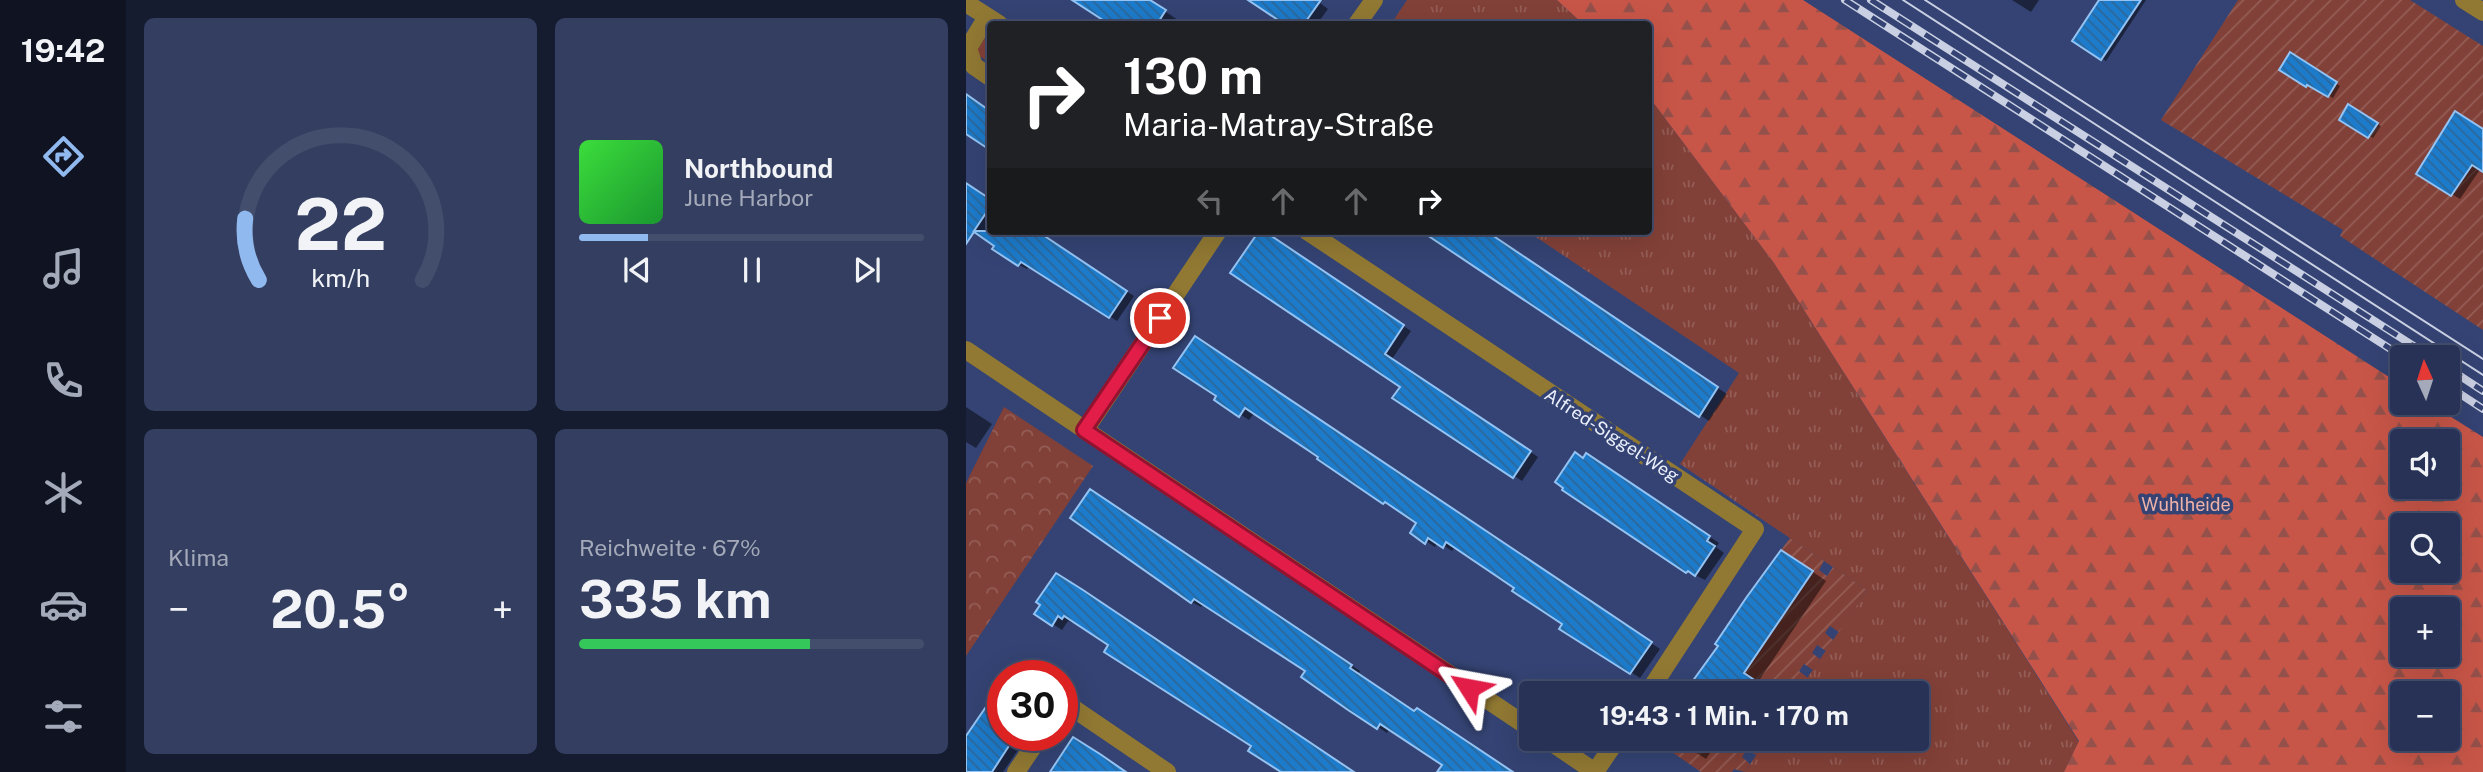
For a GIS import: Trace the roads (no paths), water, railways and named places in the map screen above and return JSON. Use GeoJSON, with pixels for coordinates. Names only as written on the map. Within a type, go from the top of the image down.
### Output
{"type":"FeatureCollection","features":[{"type":"Feature","properties":{"kind":"street"},"geometry":{"type":"LineString","coordinates":[[1359,21],[1374,0]]}},
{"type":"Feature","properties":{"kind":"street"},"geometry":{"type":"LineString","coordinates":[[2464,0],[2483,12]]}},
{"type":"Feature","properties":{"kind":"street"},"geometry":{"type":"LineString","coordinates":[[966,2],[993,21]]}},
{"type":"Feature","properties":{"kind":"street"},"geometry":{"type":"LineString","coordinates":[[987,27],[968,48],[974,66],[987,76]]}},
{"type":"Feature","properties":{"kind":"street"},"geometry":{"type":"LineString","coordinates":[[1084,430],[1216,235]]}},
{"type":"Feature","properties":{"kind":"street","name":"Alfred-Siggel-Weg"},"geometry":{"type":"LineString","coordinates":[[1313,235],[1755,529],[1656,681]]}},
{"type":"Feature","properties":{"kind":"street"},"geometry":{"type":"LineString","coordinates":[[966,350],[1519,721]]}},
{"type":"Feature","properties":{"kind":"street"},"geometry":{"type":"LineString","coordinates":[[1078,712],[1167,772]]}},
{"type":"Feature","properties":{"kind":"street"},"geometry":{"type":"LineString","coordinates":[[1016,772],[1030,751]]}},
{"type":"Feature","properties":{"kind":"street"},"geometry":{"type":"LineString","coordinates":[[1564,751],[1595,772],[1609,751]]}},
{"type":"Feature","properties":{"kind":"tram line"},"geometry":{"type":"LineString","coordinates":[[1903,0],[2483,375]]}},
{"type":"Feature","properties":{"kind":"tram line"},"geometry":{"type":"LineString","coordinates":[[1925,0],[2483,359]]}},
{"type":"Feature","properties":{"kind":"railway"},"geometry":{"type":"LineString","coordinates":[[1845,0],[2390,349]]}},
{"type":"Feature","properties":{"kind":"railway"},"geometry":{"type":"LineString","coordinates":[[1871,0],[2412,345]]}},
{"type":"Feature","properties":{"kind":"railway"},"geometry":{"type":"LineString","coordinates":[[2460,376],[2483,391]]}},
{"type":"Feature","properties":{"kind":"railway"},"geometry":{"type":"LineString","coordinates":[[2460,394],[2483,409]]}},
{"type":"Feature","properties":{"kind":"park label","name":"Wuhlheide"},"geometry":{"type":"Point","coordinates":[2186,504]}}]}
